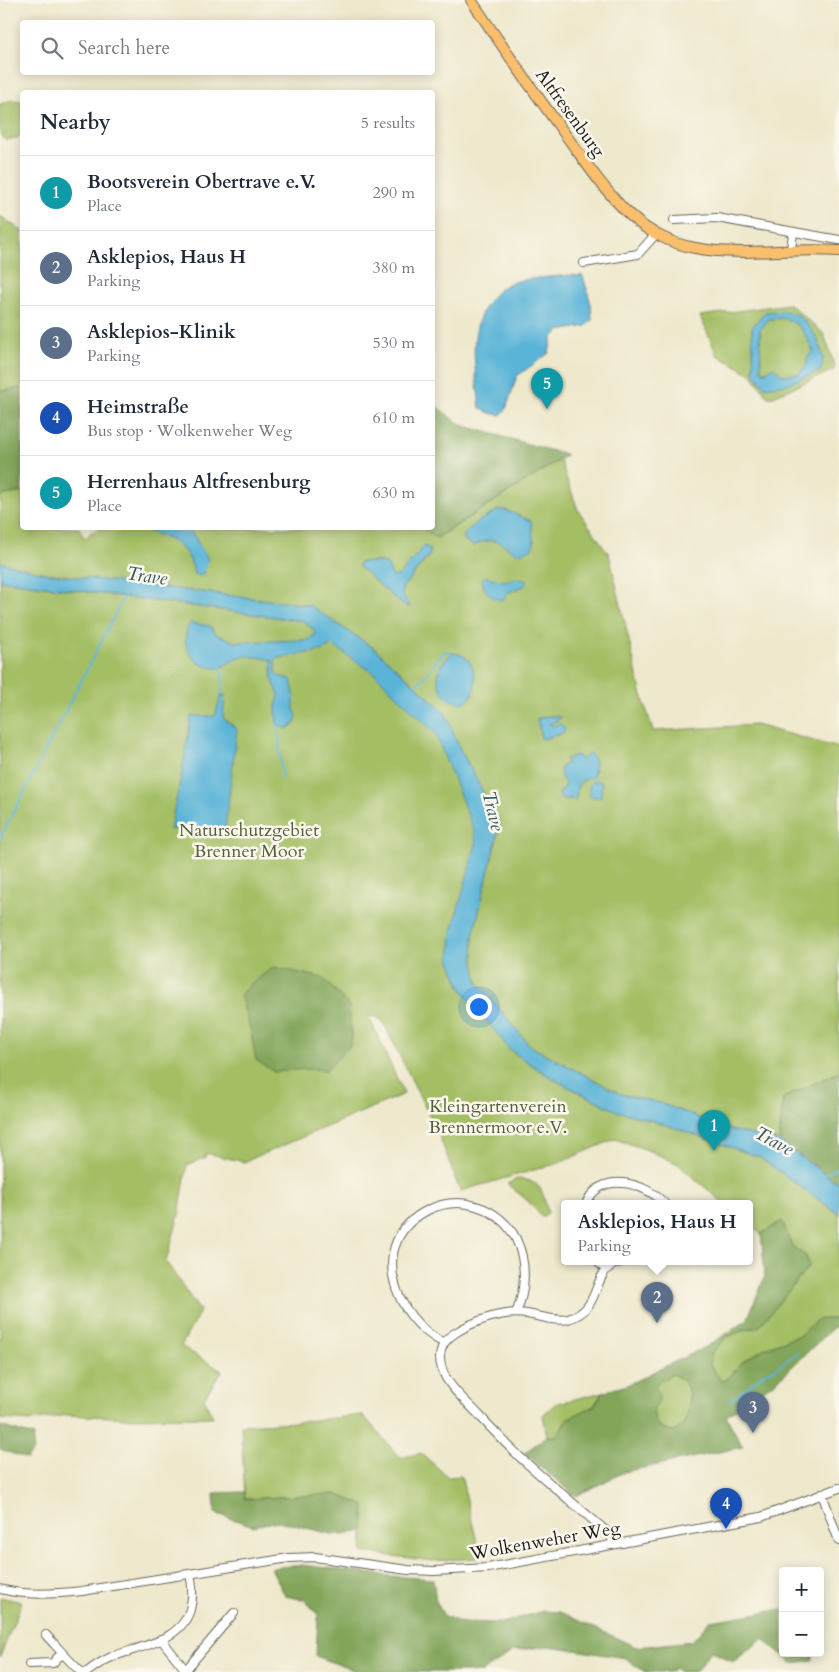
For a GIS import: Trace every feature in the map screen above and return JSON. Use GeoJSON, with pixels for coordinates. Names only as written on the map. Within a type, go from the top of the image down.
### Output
{"type":"FeatureCollection","features":[{"type":"Feature","properties":{"kind":"main road","name":"Altfresenburg"},"geometry":{"type":"LineString","coordinates":[[471,0],[525,80],[608,192],[632,217],[656,234],[694,248],[733,253],[792,250],[839,251]]}},
{"type":"Feature","properties":{"kind":"street"},"geometry":{"type":"LineString","coordinates":[[674,220],[717,218],[839,240]]}},
{"type":"Feature","properties":{"kind":"street"},"geometry":{"type":"LineString","coordinates":[[792,250],[793,232]]}},
{"type":"Feature","properties":{"kind":"street"},"geometry":{"type":"LineString","coordinates":[[584,263],[638,254],[656,234]]}},
{"type":"Feature","properties":{"kind":"street"},"geometry":{"type":"LineString","coordinates":[[588,1200],[593,1192],[600,1187],[616,1183],[632,1185],[647,1190],[659,1200]]}},
{"type":"Feature","properties":{"kind":"street"},"geometry":{"type":"LineString","coordinates":[[444,1343],[426,1332],[409,1315],[398,1294],[392,1274],[394,1254],[401,1235],[414,1220],[431,1209],[451,1203],[472,1205],[490,1212],[506,1224],[517,1242],[523,1263],[523,1286],[516,1313]]}},
{"type":"Feature","properties":{"kind":"street"},"geometry":{"type":"LineString","coordinates":[[601,1265],[605,1269]]}},
{"type":"Feature","properties":{"kind":"street"},"geometry":{"type":"LineString","coordinates":[[611,1265],[605,1269],[592,1302],[584,1311],[558,1320],[516,1313],[496,1316],[468,1326],[453,1334],[444,1343],[440,1352],[440,1365],[444,1376],[454,1389],[521,1458],[611,1535],[613,1544]]}},
{"type":"Feature","properties":{"kind":"street","name":"Wolkenweher Weg"},"geometry":{"type":"LineString","coordinates":[[0,1589],[22,1593],[82,1592],[264,1561],[315,1557],[408,1570],[481,1569],[550,1558],[613,1544],[761,1517],[839,1488]]}},
{"type":"Feature","properties":{"kind":"street"},"geometry":{"type":"LineString","coordinates":[[822,1494],[839,1541]]}},
{"type":"Feature","properties":{"kind":"street"},"geometry":{"type":"LineString","coordinates":[[87,1672],[112,1657],[161,1640],[184,1624],[190,1611],[194,1591],[190,1574]]}},
{"type":"Feature","properties":{"kind":"street"},"geometry":{"type":"LineString","coordinates":[[161,1640],[185,1672],[234,1613]]}},
{"type":"Feature","properties":{"kind":"street"},"geometry":{"type":"LineString","coordinates":[[46,1635],[81,1672]]}},
{"type":"Feature","properties":{"kind":"street"},"geometry":{"type":"LineString","coordinates":[[29,1664],[53,1663],[63,1655]]}},
{"type":"Feature","properties":{"kind":"green space"},"geometry":{"type":"Polygon","coordinates":[[[12,100],[20,101],[20,134],[18,138],[5,140],[0,133],[0,104],[12,100]]]}},
{"type":"Feature","properties":{"kind":"green space"},"geometry":{"type":"Polygon","coordinates":[[[0,216],[20,230],[20,388],[0,391],[0,216]]]}},
{"type":"Feature","properties":{"kind":"green space"},"geometry":{"type":"Polygon","coordinates":[[[789,304],[824,334],[835,367],[834,370],[769,398],[751,374],[717,355],[700,316],[789,304]],[[783,311],[752,327],[754,372],[761,383],[820,371],[810,327],[783,311]]]}},
{"type":"Feature","properties":{"kind":"green space"},"geometry":{"type":"Polygon","coordinates":[[[783,318],[795,323],[799,327],[813,351],[799,374],[782,375],[761,370],[760,330],[769,319],[783,318]]]}},
{"type":"Feature","properties":{"kind":"green space"},"geometry":{"type":"Polygon","coordinates":[[[20,388],[20,492],[0,496],[0,391],[20,388]]]}},
{"type":"Feature","properties":{"kind":"green space"},"geometry":{"type":"Polygon","coordinates":[[[435,406],[461,425],[567,455],[436,538],[426,530],[435,530],[435,406]]]}},
{"type":"Feature","properties":{"kind":"green space"},"geometry":{"type":"Polygon","coordinates":[[[560,460],[578,510],[609,554],[641,692],[653,731],[756,725],[839,748],[839,1072],[783,1098],[779,1141],[734,1131],[660,1103],[621,1094],[530,1046],[478,983],[474,963],[473,936],[500,824],[458,745],[445,712],[375,649],[309,605],[43,573],[0,562],[0,496],[20,492],[20,530],[80,530],[85,539],[90,533],[97,530],[145,530],[169,538],[183,548],[192,561],[194,574],[200,547],[190,530],[426,530],[437,538],[560,460]],[[505,510],[481,541],[498,541],[505,545],[531,521],[505,510]],[[424,546],[400,575],[393,577],[381,562],[360,562],[358,566],[403,605],[409,606],[402,595],[402,588],[430,555],[424,546]],[[486,577],[507,593],[524,586],[515,578],[505,581],[486,577]],[[453,653],[450,655],[474,687],[474,674],[469,661],[453,653]],[[557,716],[537,718],[541,738],[557,735],[561,724],[551,726],[549,724],[558,721],[557,716]],[[579,758],[566,760],[568,763],[565,787],[560,792],[561,799],[573,799],[576,796],[575,790],[577,787],[582,782],[593,777],[595,768],[579,758]]]}},
{"type":"Feature","properties":{"kind":"green space","name":"Naturschutzgebiet Brenner Moor"},"geometry":{"type":"Polygon","coordinates":[[[0,580],[303,621],[403,685],[463,767],[487,856],[457,979],[461,988],[510,1050],[553,1079],[617,1111],[664,1124],[759,1157],[839,1214],[839,1258],[837,1263],[839,1268],[839,1317],[818,1319],[799,1336],[765,1348],[741,1363],[728,1379],[721,1381],[710,1364],[711,1354],[725,1338],[743,1330],[759,1327],[809,1266],[806,1256],[792,1246],[782,1221],[761,1234],[753,1227],[753,1200],[720,1200],[676,1163],[645,1149],[615,1139],[559,1163],[460,1191],[439,1135],[382,1020],[372,1016],[369,1017],[404,1094],[244,1162],[206,1153],[205,1158],[187,1165],[179,1215],[166,1262],[200,1311],[181,1346],[222,1371],[204,1398],[213,1417],[127,1418],[68,1415],[32,1421],[0,1419],[0,580]]]}},
{"type":"Feature","properties":{"kind":"green space"},"geometry":{"type":"Polygon","coordinates":[[[274,967],[323,978],[349,1006],[352,1040],[349,1047],[326,1070],[306,1069],[274,1072],[256,1060],[250,1027],[240,995],[249,985],[274,967]]]}},
{"type":"Feature","properties":{"kind":"green space"},"geometry":{"type":"Polygon","coordinates":[[[839,1072],[839,1184],[779,1141],[783,1098],[839,1072]]]}},
{"type":"Feature","properties":{"kind":"green space"},"geometry":{"type":"Polygon","coordinates":[[[517,1179],[532,1182],[540,1188],[548,1213],[542,1217],[528,1201],[507,1184],[517,1179]]]}},
{"type":"Feature","properties":{"kind":"green space"},"geometry":{"type":"Polygon","coordinates":[[[782,1221],[792,1246],[806,1256],[809,1266],[759,1327],[743,1330],[725,1338],[711,1354],[710,1364],[721,1381],[728,1379],[741,1363],[765,1348],[799,1336],[818,1319],[839,1317],[839,1325],[833,1328],[779,1379],[726,1416],[743,1447],[624,1472],[576,1496],[524,1453],[547,1436],[556,1436],[567,1419],[594,1406],[603,1392],[627,1385],[709,1345],[747,1320],[765,1276],[761,1234],[782,1221]],[[673,1374],[658,1382],[655,1388],[659,1399],[653,1410],[656,1423],[665,1430],[674,1432],[685,1424],[689,1402],[688,1389],[680,1378],[673,1374]]]}},
{"type":"Feature","properties":{"kind":"green space"},"geometry":{"type":"Polygon","coordinates":[[[673,1374],[685,1384],[689,1396],[685,1424],[674,1432],[661,1428],[656,1423],[653,1410],[659,1400],[655,1388],[658,1382],[673,1374]]]}},
{"type":"Feature","properties":{"kind":"green space"},"geometry":{"type":"Polygon","coordinates":[[[603,1392],[594,1406],[567,1419],[556,1436],[547,1436],[543,1415],[555,1404],[603,1392]]]}},
{"type":"Feature","properties":{"kind":"green space"},"geometry":{"type":"Polygon","coordinates":[[[363,1415],[400,1458],[421,1453],[448,1477],[461,1476],[481,1558],[432,1561],[362,1552],[365,1506],[335,1494],[245,1499],[241,1425],[296,1422],[363,1415]]]}},
{"type":"Feature","properties":{"kind":"green space"},"geometry":{"type":"Polygon","coordinates":[[[0,1426],[34,1436],[33,1451],[27,1459],[0,1449],[0,1426]]]}},
{"type":"Feature","properties":{"kind":"green space"},"geometry":{"type":"Polygon","coordinates":[[[244,1492],[245,1499],[335,1494],[365,1506],[363,1531],[335,1535],[278,1521],[253,1526],[215,1513],[214,1493],[244,1492]]]}},
{"type":"Feature","properties":{"kind":"green space"},"geometry":{"type":"Polygon","coordinates":[[[302,1565],[390,1576],[433,1579],[436,1601],[444,1616],[460,1622],[502,1623],[543,1611],[560,1612],[636,1647],[692,1641],[710,1621],[779,1610],[779,1652],[763,1639],[733,1662],[711,1651],[695,1672],[679,1672],[675,1668],[670,1672],[645,1672],[625,1658],[549,1646],[513,1651],[483,1672],[358,1672],[316,1656],[318,1615],[305,1600],[285,1596],[271,1568],[302,1565]]]}},
{"type":"Feature","properties":{"kind":"green space"},"geometry":{"type":"Polygon","coordinates":[[[0,1597],[22,1602],[0,1657],[0,1597]]]}},
{"type":"Feature","properties":{"kind":"green space"},"geometry":{"type":"Polygon","coordinates":[[[785,1657],[813,1657],[813,1660],[792,1663],[785,1657]]]}},
{"type":"Feature","properties":{"kind":"water"},"geometry":{"type":"Polygon","coordinates":[[[570,275],[583,276],[591,304],[592,320],[586,326],[559,331],[552,338],[549,353],[517,376],[506,409],[501,415],[489,413],[480,408],[474,353],[477,327],[481,314],[488,302],[499,290],[514,282],[570,275]]]}},
{"type":"Feature","properties":{"kind":"water"},"geometry":{"type":"Polygon","coordinates":[[[783,311],[792,313],[807,324],[817,339],[820,348],[822,364],[820,371],[788,384],[765,387],[754,372],[752,327],[765,312],[783,311]],[[783,318],[769,319],[760,330],[761,370],[765,372],[774,367],[782,375],[799,374],[806,365],[808,357],[813,351],[802,330],[789,320],[783,318]]]}},
{"type":"Feature","properties":{"kind":"water"},"geometry":{"type":"Polygon","coordinates":[[[498,510],[505,510],[531,521],[534,543],[532,549],[517,554],[496,541],[486,541],[474,546],[464,540],[464,535],[473,525],[498,510]]]}},
{"type":"Feature","properties":{"kind":"water"},"geometry":{"type":"Polygon","coordinates":[[[145,530],[190,530],[208,559],[206,568],[201,576],[194,574],[187,554],[181,547],[167,538],[145,530]]]}},
{"type":"Feature","properties":{"kind":"water"},"geometry":{"type":"Polygon","coordinates":[[[424,546],[430,549],[430,554],[402,588],[402,595],[410,607],[403,605],[358,566],[360,562],[381,562],[387,564],[393,577],[400,575],[424,546]]]}},
{"type":"Feature","properties":{"kind":"water","name":"Trave"},"geometry":{"type":"Polygon","coordinates":[[[0,562],[44,573],[309,605],[375,649],[445,712],[458,745],[500,824],[473,936],[474,963],[478,983],[530,1046],[621,1094],[660,1103],[734,1131],[779,1141],[839,1184],[839,1214],[759,1157],[664,1124],[617,1111],[553,1079],[510,1050],[461,988],[450,961],[452,931],[476,844],[474,830],[435,733],[375,674],[332,645],[324,650],[275,659],[276,673],[278,676],[291,679],[294,693],[294,710],[297,715],[295,723],[287,729],[277,724],[276,706],[279,695],[272,679],[272,660],[244,656],[218,668],[207,667],[194,659],[189,653],[186,638],[187,631],[190,623],[210,626],[216,634],[235,642],[307,640],[314,636],[315,631],[303,621],[0,580],[0,562]]]}},
{"type":"Feature","properties":{"kind":"water"},"geometry":{"type":"Polygon","coordinates":[[[486,577],[505,581],[515,578],[528,581],[524,586],[507,593],[504,600],[500,600],[492,597],[486,591],[482,579],[486,577]]]}},
{"type":"Feature","properties":{"kind":"water"},"geometry":{"type":"Polygon","coordinates":[[[453,653],[464,656],[474,672],[474,691],[470,698],[464,702],[456,702],[446,696],[439,684],[438,675],[440,667],[453,653]]]}},
{"type":"Feature","properties":{"kind":"water"},"geometry":{"type":"Polygon","coordinates":[[[221,695],[225,695],[223,718],[237,729],[224,837],[170,829],[182,773],[191,716],[215,716],[221,695]]]}},
{"type":"Feature","properties":{"kind":"water"},"geometry":{"type":"Polygon","coordinates":[[[546,716],[561,717],[549,724],[551,726],[561,724],[565,729],[563,733],[541,738],[539,725],[536,720],[546,716]]]}},
{"type":"Feature","properties":{"kind":"water"},"geometry":{"type":"Polygon","coordinates":[[[591,754],[595,762],[593,777],[582,781],[578,785],[575,801],[573,799],[561,799],[559,794],[565,787],[565,783],[561,776],[561,767],[568,763],[565,759],[577,755],[582,759],[591,754]]]}},
{"type":"Feature","properties":{"kind":"water"},"geometry":{"type":"Polygon","coordinates":[[[592,781],[602,783],[601,797],[591,797],[589,789],[592,781]]]}},
{"type":"Feature","properties":{"kind":"waterway"},"geometry":{"type":"LineString","coordinates":[[0,839],[124,597]]}},
{"type":"Feature","properties":{"kind":"waterway"},"geometry":{"type":"LineString","coordinates":[[416,685],[423,679],[442,654],[446,651],[451,654]]}},
{"type":"Feature","properties":{"kind":"waterway"},"geometry":{"type":"LineString","coordinates":[[220,667],[223,679],[221,695]]}},
{"type":"Feature","properties":{"kind":"waterway"},"geometry":{"type":"LineString","coordinates":[[278,725],[282,779]]}},
{"type":"Feature","properties":{"kind":"waterway"},"geometry":{"type":"LineString","coordinates":[[824,1175],[839,1166]]}},
{"type":"Feature","properties":{"kind":"waterway"},"geometry":{"type":"LineString","coordinates":[[730,1401],[766,1372],[775,1369],[798,1352]]}},
{"type":"Feature","properties":{"kind":"place","name":"Herrenhaus Altfresenburg"},"geometry":{"type":"Point","coordinates":[547,409]}},
{"type":"Feature","properties":{"kind":"place","name":"Bootsverein Obertrave e.V."},"geometry":{"type":"Point","coordinates":[714,1151]}},
{"type":"Feature","properties":{"kind":"place","name":"Asklepios, Haus H"},"geometry":{"type":"Point","coordinates":[657,1323]}},
{"type":"Feature","properties":{"kind":"place","name":"Asklepios-Klinik"},"geometry":{"type":"Point","coordinates":[753,1433]}},
{"type":"Feature","properties":{"kind":"place","name":"Heimstraße"},"geometry":{"type":"Point","coordinates":[726,1529]}},
{"type":"Feature","properties":{"kind":"park label","name":"Kleingartenverein Brennermoor e.V."},"geometry":{"type":"Point","coordinates":[498,1116]}}]}
